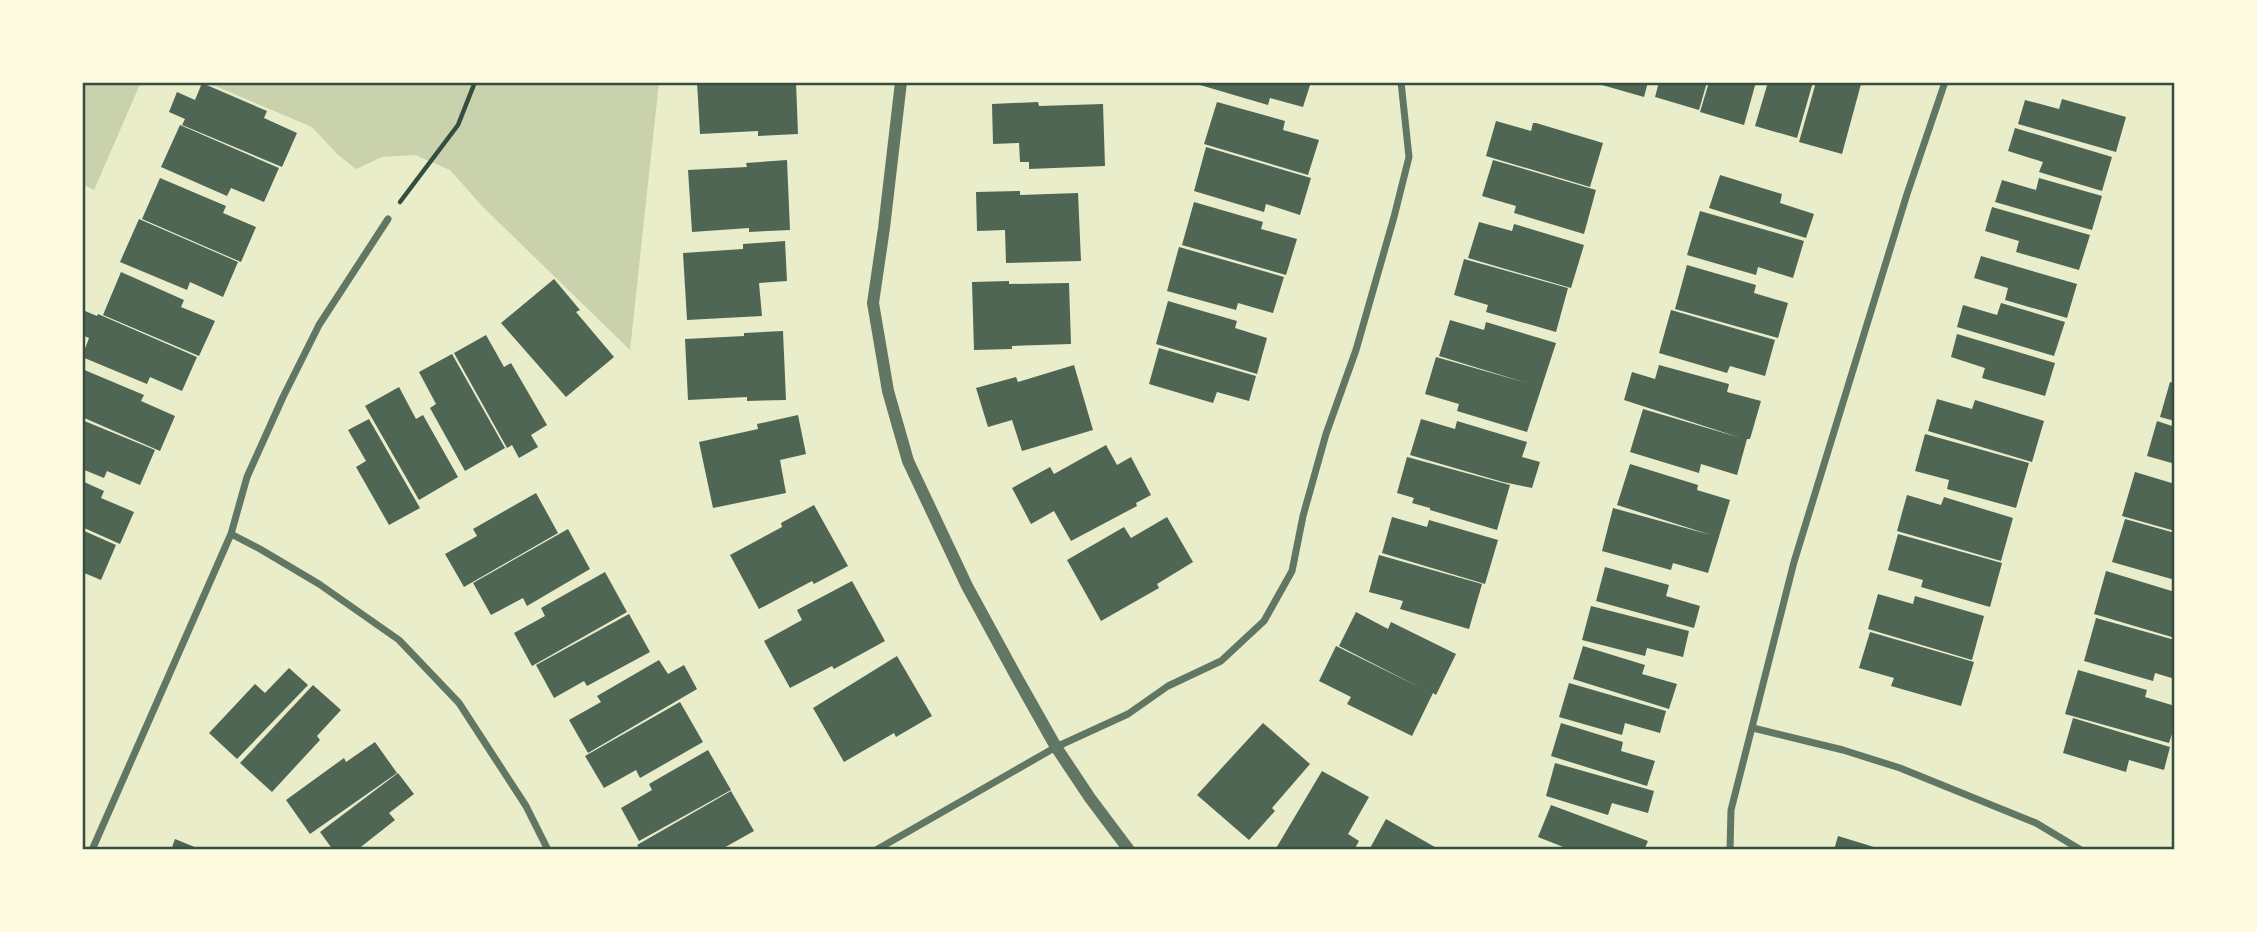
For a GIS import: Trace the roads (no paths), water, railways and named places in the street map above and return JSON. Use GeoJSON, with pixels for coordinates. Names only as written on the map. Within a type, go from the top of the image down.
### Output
{"type":"FeatureCollection","features":[{"type":"Feature","properties":{"kind":"street"},"geometry":{"type":"LineString","coordinates":[[901,82],[873,303],[888,391],[908,461],[967,586],[1056,747],[1129,850]]}},
{"type":"Feature","properties":{"kind":"street"},"geometry":{"type":"LineString","coordinates":[[876,850],[1056,747],[1128,714],[1168,686],[1221,661],[1264,621],[1292,571],[1322,445],[1356,350],[1409,157],[1401,82]]}},
{"type":"Feature","properties":{"kind":"street"},"geometry":{"type":"LineString","coordinates":[[1730,850],[1731,810],[1794,562],[1907,194],[1945,82]]}},
{"type":"Feature","properties":{"kind":"street"},"geometry":{"type":"LineString","coordinates":[[92,850],[230,534],[247,477],[289,385],[319,326],[388,219]]}},
{"type":"Feature","properties":{"kind":"street"},"geometry":{"type":"LineString","coordinates":[[230,534],[319,584],[398,640],[459,702],[526,806],[548,850]]}},
{"type":"Feature","properties":{"kind":"street"},"geometry":{"type":"LineString","coordinates":[[1753,728],[1843,750],[1900,768],[2036,823],[2081,850]]}}]}
